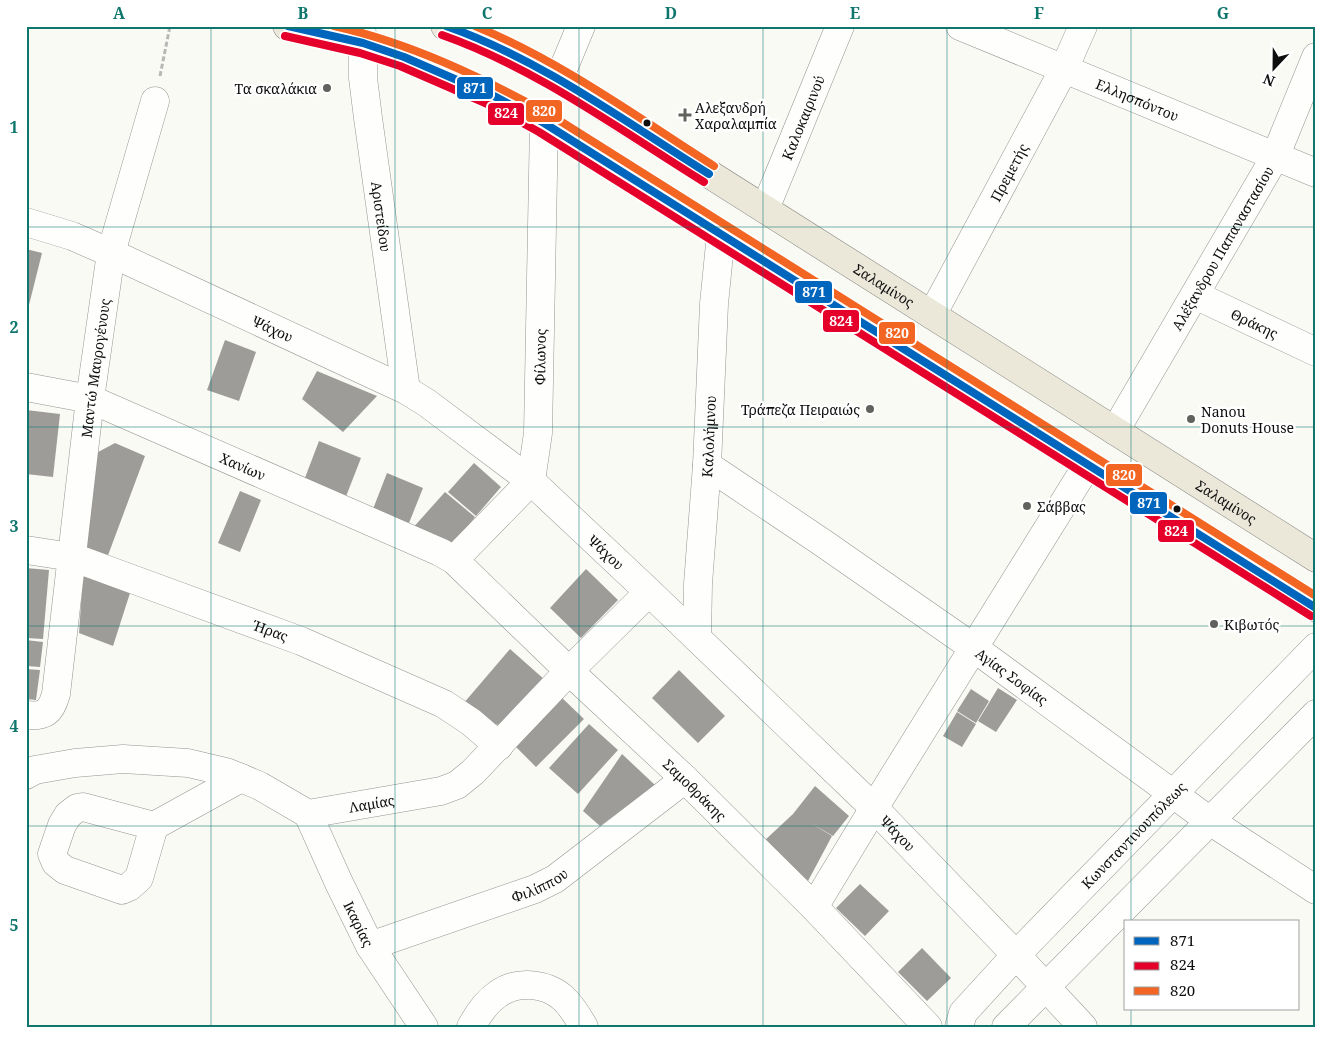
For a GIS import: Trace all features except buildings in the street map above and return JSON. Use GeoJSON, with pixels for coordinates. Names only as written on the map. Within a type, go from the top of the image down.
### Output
{"type":"FeatureCollection","features":[{"type":"Feature","properties":{"kind":"main road"},"geometry":{"type":"LineString","coordinates":[[287,26],[362,35],[404,57],[496,97],[544,123],[1316,608]]}},
{"type":"Feature","properties":{"kind":"main road","name":"Σαλαμίνος"},"geometry":{"type":"LineString","coordinates":[[445,26],[466,32],[514,54],[559,79],[1316,558]]}},
{"type":"Feature","properties":{"kind":"street"},"geometry":{"type":"LineString","coordinates":[[559,79],[582,26]]}},
{"type":"Feature","properties":{"kind":"street","name":"Καλοκαιρινού"},"geometry":{"type":"LineString","coordinates":[[765,209],[840,26]]}},
{"type":"Feature","properties":{"kind":"street","name":"Ελλησπόντου"},"geometry":{"type":"LineString","coordinates":[[960,26],[1316,174]]}},
{"type":"Feature","properties":{"kind":"street","name":"Πρεμετής"},"geometry":{"type":"LineString","coordinates":[[932,315],[1064,69],[1083,26]]}},
{"type":"Feature","properties":{"kind":"street","name":"Αριστείδου"},"geometry":{"type":"LineString","coordinates":[[362,35],[363,78],[406,390]]}},
{"type":"Feature","properties":{"kind":"street","name":"Αλέξανδρου Παπαναστασίου"},"geometry":{"type":"LineString","coordinates":[[1115,431],[1275,157],[1316,57]]}},
{"type":"Feature","properties":{"kind":"street","name":"Μαντώ Μαυρογένους"},"geometry":{"type":"LineString","coordinates":[[36,714],[53,706],[56,694],[90,398],[112,253],[155,101]]}},
{"type":"Feature","properties":{"kind":"street","name":"Φίλωνος"},"geometry":{"type":"LineString","coordinates":[[531,481],[538,433],[544,123]]}},
{"type":"Feature","properties":{"kind":"street","name":"Ψάχου"},"geometry":{"type":"LineString","coordinates":[[26,222],[72,236],[112,253],[406,390],[427,403],[531,481],[874,808],[1083,1027]]}},
{"type":"Feature","properties":{"kind":"street","name":"Καλολήμνου"},"geometry":{"type":"LineString","coordinates":[[697,638],[698,584],[707,465],[714,304],[720,234]]}},
{"type":"Feature","properties":{"kind":"street","name":"Θράκης"},"geometry":{"type":"LineString","coordinates":[[1195,295],[1316,352]]}},
{"type":"Feature","properties":{"kind":"street","name":"Χανίων"},"geometry":{"type":"LineString","coordinates":[[26,387],[90,398],[440,552],[454,560]]}},
{"type":"Feature","properties":{"kind":"street"},"geometry":{"type":"LineString","coordinates":[[814,907],[1088,464]]}},
{"type":"Feature","properties":{"kind":"street","name":"Αγίας Σοφίας"},"geometry":{"type":"LineString","coordinates":[[707,465],[974,648],[1210,821],[1316,890]]}},
{"type":"Feature","properties":{"kind":"street"},"geometry":{"type":"LineString","coordinates":[[454,560],[531,481]]}},
{"type":"Feature","properties":{"kind":"street","name":"Ήρας"},"geometry":{"type":"LineString","coordinates":[[26,550],[72,557],[301,641],[444,704],[471,722],[498,746]]}},
{"type":"Feature","properties":{"kind":"street","name":"Σαμοθράκης"},"geometry":{"type":"LineString","coordinates":[[454,560],[686,780],[814,907],[928,1027]]}},
{"type":"Feature","properties":{"kind":"street","name":"Λαμίας"},"geometry":{"type":"LineString","coordinates":[[308,814],[441,791],[457,785],[473,772],[569,671],[649,592]]}},
{"type":"Feature","properties":{"kind":"street","name":"Κωνσταντινουπόλεως"},"geometry":{"type":"LineString","coordinates":[[959,1027],[963,1013],[1016,955],[1316,647]]}},
{"type":"Feature","properties":{"kind":"street"},"geometry":{"type":"LineString","coordinates":[[1006,1027],[1316,714]]}},
{"type":"Feature","properties":{"kind":"street"},"geometry":{"type":"LineString","coordinates":[[26,775],[35,770],[75,763],[123,759],[188,763],[226,772],[260,786],[308,814]]}},
{"type":"Feature","properties":{"kind":"street"},"geometry":{"type":"LineString","coordinates":[[154,826],[241,778]]}},
{"type":"Feature","properties":{"kind":"street","name":"Φιλίππου"},"geometry":{"type":"LineString","coordinates":[[370,946],[535,889],[554,879],[686,780]]}},
{"type":"Feature","properties":{"kind":"street","name":"Ικαρίας"},"geometry":{"type":"LineString","coordinates":[[308,814],[370,946],[424,1027]]}},
{"type":"Feature","properties":{"kind":"street"},"geometry":{"type":"LineString","coordinates":[[471,1027],[478,1015],[498,994],[515,986],[528,985],[551,990],[562,997],[572,1008],[584,1027]]}},
{"type":"Feature","properties":{"kind":"path"},"geometry":{"type":"LineString","coordinates":[[155,101],[170,26]]}},
{"type":"Feature","properties":{"kind":"transit line","name":"871"},"geometry":{"type":"LineString","coordinates":[[288,26],[363,43],[404,57],[496,97],[544,123],[1316,608]]}},
{"type":"Feature","properties":{"kind":"transit line","name":"820"},"geometry":{"type":"LineString","coordinates":[[334,26],[390,42],[444,62],[549,114],[1316,596]]}},
{"type":"Feature","properties":{"kind":"transit line","name":"871"},"geometry":{"type":"LineString","coordinates":[[446,26],[481,40],[548,73],[709,174]]}},
{"type":"Feature","properties":{"kind":"transit line","name":"820"},"geometry":{"type":"LineString","coordinates":[[475,26],[507,40],[568,73],[714,166]]}},
{"type":"Feature","properties":{"kind":"transit line","name":"824"},"geometry":{"type":"LineString","coordinates":[[442,35],[477,49],[544,82],[704,182]]}},
{"type":"Feature","properties":{"kind":"transit line","name":"824"},"geometry":{"type":"LineString","coordinates":[[285,36],[360,53],[400,66],[492,106],[539,132],[1311,616]]}},
{"type":"Feature","properties":{"kind":"place","name":"Τα σκαλάκια"},"geometry":{"type":"Point","coordinates":[327,88]}},
{"type":"Feature","properties":{"kind":"place","name":"Αλεξανδρή Χαραλαμπία"},"geometry":{"type":"Point","coordinates":[685,115]}},
{"type":"Feature","properties":{"kind":"place","name":"Τράπεζα Πειραιώς"},"geometry":{"type":"Point","coordinates":[870,409]}},
{"type":"Feature","properties":{"kind":"place","name":"Nanou Donuts House"},"geometry":{"type":"Point","coordinates":[1191,419]}},
{"type":"Feature","properties":{"kind":"place","name":"Σάββας"},"geometry":{"type":"Point","coordinates":[1027,506]}},
{"type":"Feature","properties":{"kind":"place","name":"Κιβωτός"},"geometry":{"type":"Point","coordinates":[1214,624]}}]}
